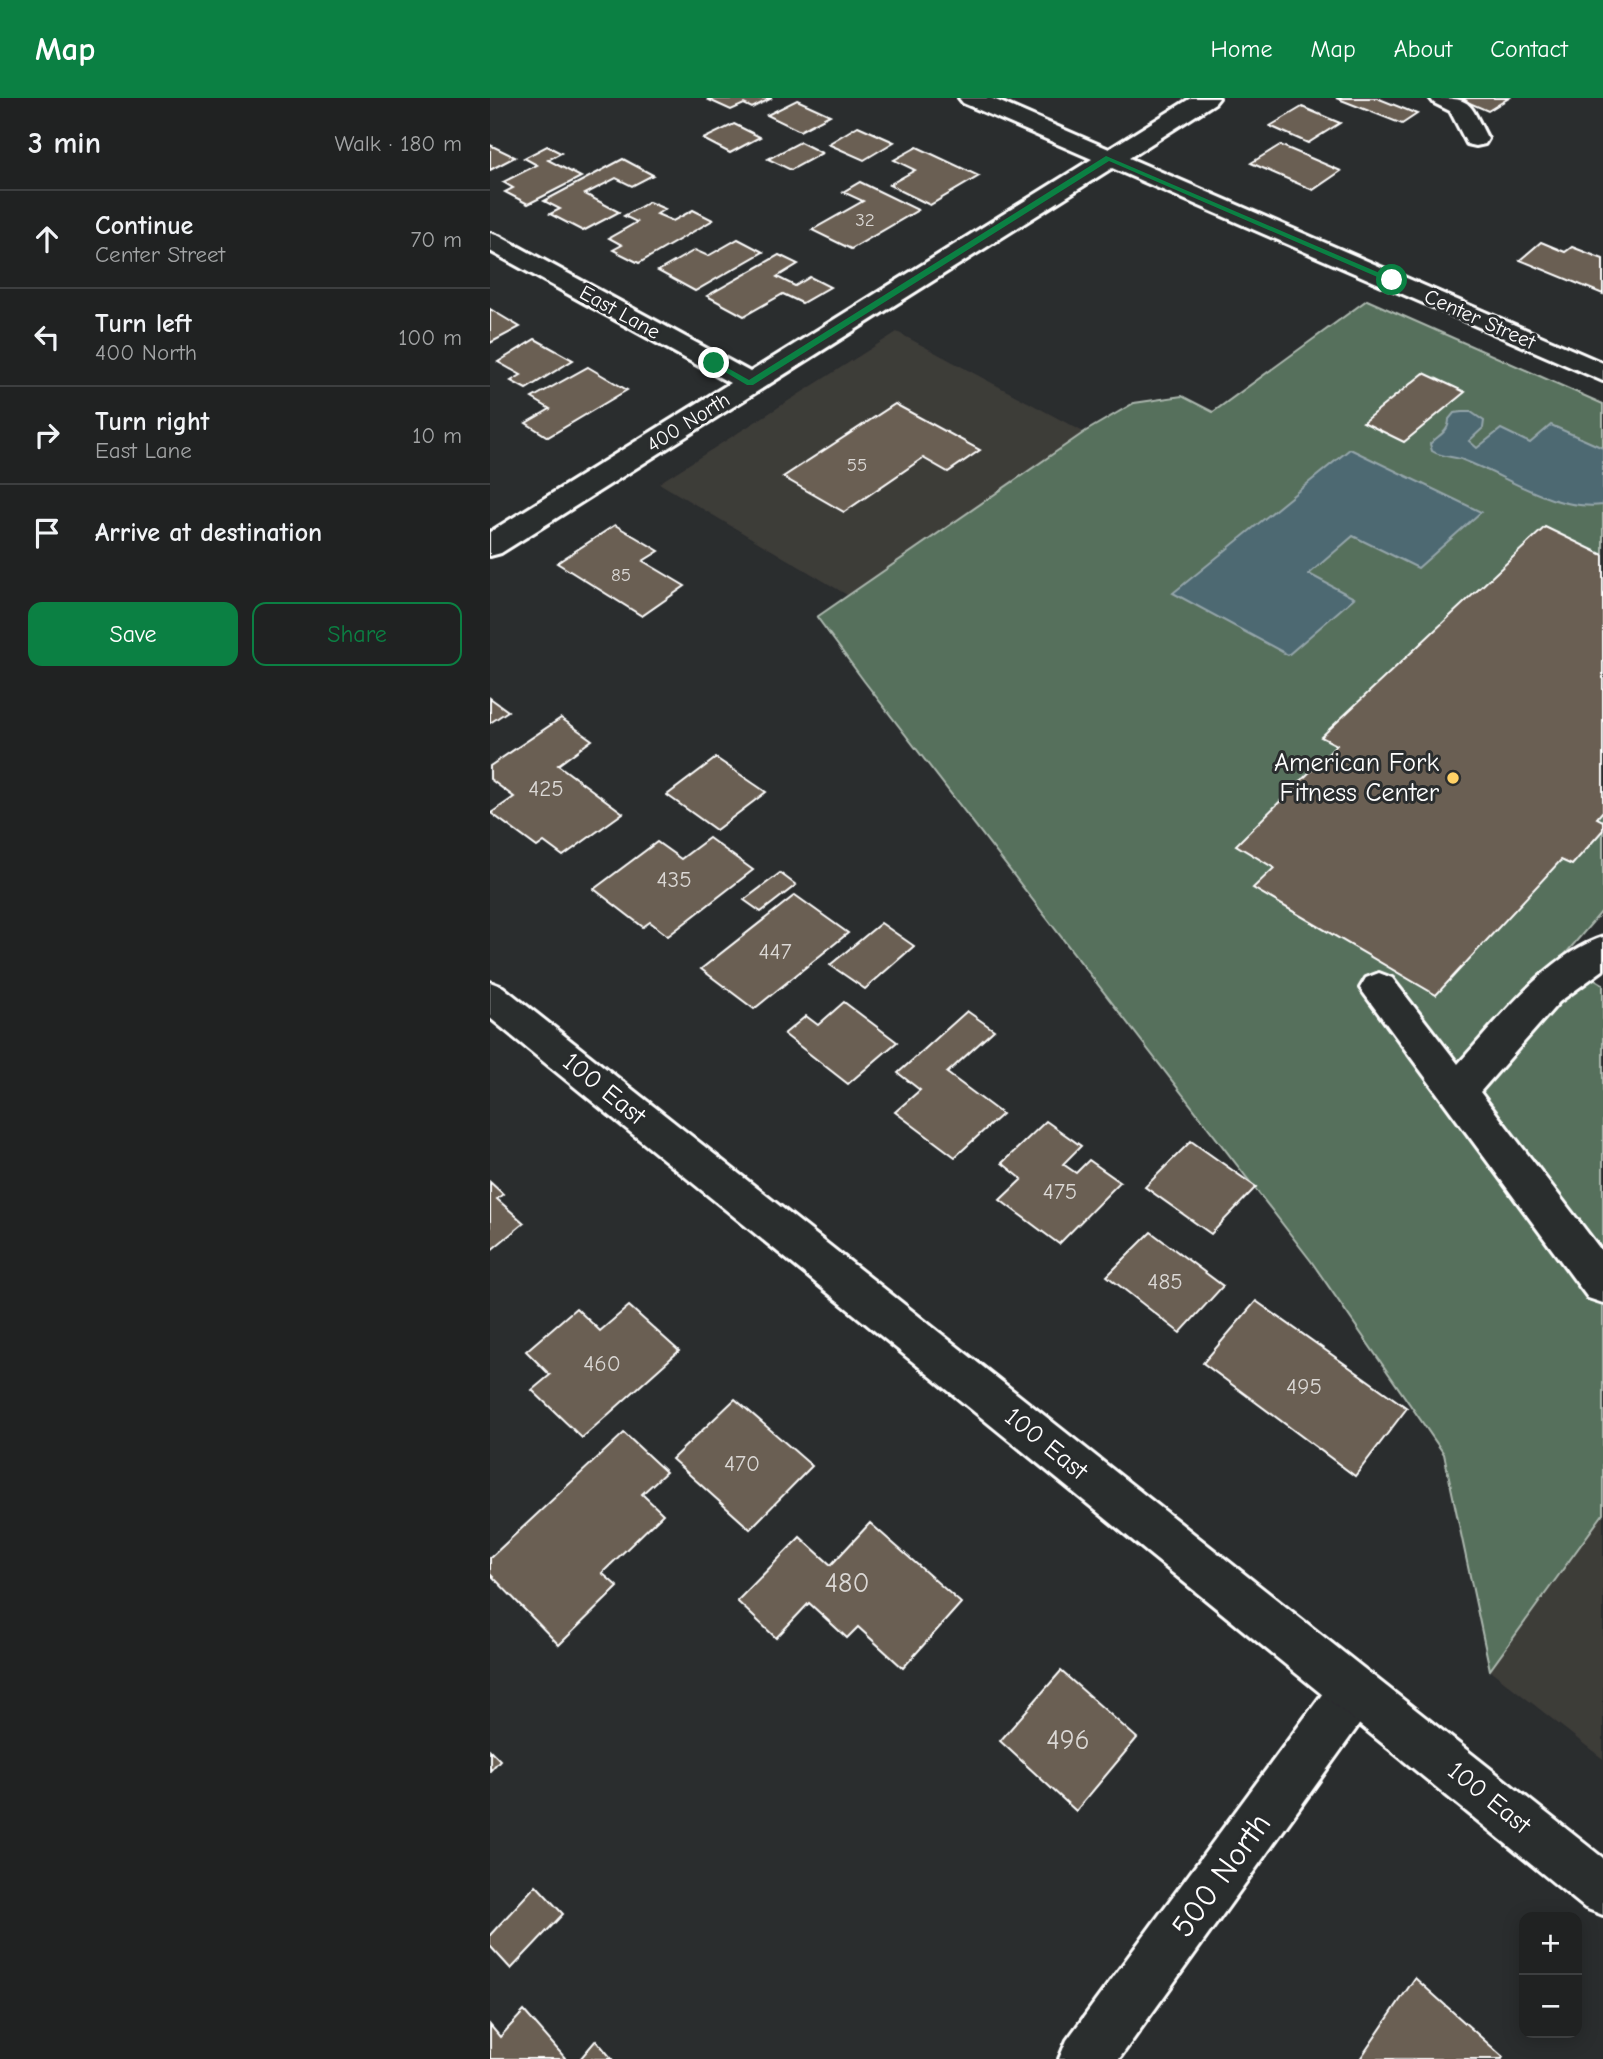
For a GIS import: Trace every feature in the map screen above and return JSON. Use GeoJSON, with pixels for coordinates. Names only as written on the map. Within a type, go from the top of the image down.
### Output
{"type":"FeatureCollection","features":[{"type":"Feature","properties":{"kind":"street","name":"Center Street"},"geometry":{"type":"LineString","coordinates":[[971,98],[1603,373]]}},
{"type":"Feature","properties":{"kind":"street","name":"400 North"},"geometry":{"type":"LineString","coordinates":[[490,545],[1207,98]]}},
{"type":"Feature","properties":{"kind":"street"},"geometry":{"type":"LineString","coordinates":[[1441,98],[1459,107],[1476,139]]}},
{"type":"Feature","properties":{"kind":"street","name":"East Lane"},"geometry":{"type":"LineString","coordinates":[[490,241],[750,383]]}},
{"type":"Feature","properties":{"kind":"street"},"geometry":{"type":"LineString","coordinates":[[1457,1092],[1546,992],[1602,953]]}},
{"type":"Feature","properties":{"kind":"street"},"geometry":{"type":"LineString","coordinates":[[1379,988],[1603,1285]]}},
{"type":"Feature","properties":{"kind":"street","name":"100 East"},"geometry":{"type":"LineString","coordinates":[[490,997],[1603,1890]]}},
{"type":"Feature","properties":{"kind":"street","name":"500 North"},"geometry":{"type":"LineString","coordinates":[[1086,2059],[1354,1690]]}},
{"type":"Feature","properties":{"kind":"shaded area"},"geometry":{"type":"Polygon","coordinates":[[[897,332],[1089,435],[859,602],[659,483],[897,332]]]}},
{"type":"Feature","properties":{"kind":"shaded area"},"geometry":{"type":"Polygon","coordinates":[[[1603,1507],[1603,1759],[1490,1670],[1603,1507]]]}},
{"type":"Feature","properties":{"kind":"green space","name":"American Fork Fitness Center"},"geometry":{"type":"Polygon","coordinates":[[[1367,300],[1603,404],[1603,910],[1561,959],[1603,984],[1603,1514],[1490,1670],[1444,1454],[1311,1261],[817,617],[1086,431],[1134,403],[1182,396],[1213,412],[1367,300]]]}},
{"type":"Feature","properties":{"kind":"water"},"geometry":{"type":"Polygon","coordinates":[[[1471,412],[1484,421],[1483,428],[1469,441],[1477,448],[1501,429],[1530,443],[1551,425],[1603,448],[1603,505],[1566,503],[1548,498],[1463,460],[1432,451],[1430,444],[1445,431],[1449,419],[1454,413],[1471,412]]]}},
{"type":"Feature","properties":{"kind":"water"},"geometry":{"type":"Polygon","coordinates":[[[1350,449],[1481,512],[1418,568],[1353,536],[1309,574],[1354,598],[1288,655],[1173,593],[1350,449]]]}},
{"type":"Feature","properties":{"kind":"building"},"geometry":{"type":"Polygon","coordinates":[[[772,98],[752,108],[744,104],[731,110],[707,99],[772,98]]]}},
{"type":"Feature","properties":{"kind":"building"},"geometry":{"type":"Polygon","coordinates":[[[1336,98],[1377,98],[1417,114],[1402,124],[1336,98]]]}},
{"type":"Feature","properties":{"kind":"building"},"geometry":{"type":"Polygon","coordinates":[[[1509,98],[1488,111],[1460,99],[1509,98]]]}},
{"type":"Feature","properties":{"kind":"building"},"geometry":{"type":"Polygon","coordinates":[[[797,100],[830,115],[800,131],[767,115],[797,100]]]}},
{"type":"Feature","properties":{"kind":"building"},"geometry":{"type":"Polygon","coordinates":[[[1302,107],[1340,123],[1308,143],[1270,126],[1302,107]]]}},
{"type":"Feature","properties":{"kind":"building"},"geometry":{"type":"Polygon","coordinates":[[[734,124],[760,137],[730,153],[703,139],[734,124]]]}},
{"type":"Feature","properties":{"kind":"building"},"geometry":{"type":"Polygon","coordinates":[[[858,126],[894,142],[864,160],[828,144],[858,126]]]}},
{"type":"Feature","properties":{"kind":"building"},"geometry":{"type":"Polygon","coordinates":[[[800,142],[822,153],[791,170],[768,159],[800,142]]]}},
{"type":"Feature","properties":{"kind":"building"},"geometry":{"type":"Polygon","coordinates":[[[490,145],[515,157],[490,170],[490,145]]]}},
{"type":"Feature","properties":{"kind":"building"},"geometry":{"type":"Polygon","coordinates":[[[1280,145],[1341,171],[1313,190],[1251,163],[1280,145]]]}},
{"type":"Feature","properties":{"kind":"building"},"geometry":{"type":"Polygon","coordinates":[[[547,146],[561,153],[548,160],[581,177],[528,204],[505,192],[513,188],[503,182],[537,165],[524,158],[547,146]]]}},
{"type":"Feature","properties":{"kind":"building"},"geometry":{"type":"Polygon","coordinates":[[[917,147],[979,176],[930,205],[889,185],[915,170],[894,160],[917,147]]]}},
{"type":"Feature","properties":{"kind":"building"},"geometry":{"type":"Polygon","coordinates":[[[623,159],[653,175],[632,186],[616,178],[585,194],[619,212],[583,231],[550,214],[560,209],[544,201],[623,159]]]}},
{"type":"Feature","properties":{"kind":"building"},"geometry":{"type":"Polygon","coordinates":[[[860,182],[918,210],[851,249],[812,230],[863,201],[843,192],[860,182]]]}},
{"type":"Feature","properties":{"kind":"building"},"geometry":{"type":"Polygon","coordinates":[[[649,202],[665,209],[657,214],[673,221],[693,210],[713,220],[639,263],[613,250],[622,245],[609,238],[637,222],[624,216],[649,202]]]}},
{"type":"Feature","properties":{"kind":"building"},"geometry":{"type":"Polygon","coordinates":[[[738,239],[763,252],[695,291],[658,271],[695,250],[708,256],[738,239]]]}},
{"type":"Feature","properties":{"kind":"building"},"geometry":{"type":"Polygon","coordinates":[[[1541,242],[1565,252],[1572,247],[1603,259],[1603,294],[1520,260],[1541,242]]]}},
{"type":"Feature","properties":{"kind":"building"},"geometry":{"type":"Polygon","coordinates":[[[779,255],[798,264],[777,277],[795,286],[810,277],[830,287],[802,303],[783,294],[744,316],[707,296],[779,255]]]}},
{"type":"Feature","properties":{"kind":"building"},"geometry":{"type":"Polygon","coordinates":[[[490,309],[520,327],[490,343],[490,309]]]}},
{"type":"Feature","properties":{"kind":"building"},"geometry":{"type":"Polygon","coordinates":[[[535,339],[573,360],[526,389],[511,381],[521,375],[498,362],[535,339]]]}},
{"type":"Feature","properties":{"kind":"building"},"geometry":{"type":"Polygon","coordinates":[[[588,367],[627,390],[548,437],[526,423],[550,409],[532,398],[588,367]]]}},
{"type":"Feature","properties":{"kind":"building"},"geometry":{"type":"Polygon","coordinates":[[[1424,373],[1465,392],[1404,442],[1363,422],[1424,373]]]}},
{"type":"Feature","properties":{"kind":"building"},"geometry":{"type":"Polygon","coordinates":[[[895,404],[980,450],[948,472],[923,458],[844,512],[783,477],[895,404]]]}},
{"type":"Feature","properties":{"kind":"building"},"geometry":{"type":"Polygon","coordinates":[[[615,525],[659,551],[643,561],[685,586],[642,616],[557,563],[615,525]]]}},
{"type":"Feature","properties":{"kind":"building","name":"American Fork Fitness Center"},"geometry":{"type":"Polygon","coordinates":[[[1545,527],[1603,555],[1603,811],[1597,818],[1603,821],[1603,830],[1572,865],[1561,860],[1436,995],[1253,888],[1274,868],[1236,845],[1337,745],[1321,737],[1545,527]]]}},
{"type":"Feature","properties":{"kind":"building"},"geometry":{"type":"Polygon","coordinates":[[[490,698],[508,711],[490,723],[490,698]]]}},
{"type":"Feature","properties":{"kind":"building"},"geometry":{"type":"Polygon","coordinates":[[[561,718],[592,740],[558,765],[623,813],[563,856],[544,842],[537,847],[491,813],[514,797],[490,779],[490,766],[561,718]]]}},
{"type":"Feature","properties":{"kind":"building"},"geometry":{"type":"Polygon","coordinates":[[[716,758],[766,792],[716,830],[667,795],[716,758]]]}},
{"type":"Feature","properties":{"kind":"building"},"geometry":{"type":"Polygon","coordinates":[[[709,838],[753,870],[668,936],[650,922],[643,927],[594,889],[657,842],[681,859],[709,838]]]}},
{"type":"Feature","properties":{"kind":"building"},"geometry":{"type":"Polygon","coordinates":[[[780,873],[796,885],[761,912],[744,900],[780,873]]]}},
{"type":"Feature","properties":{"kind":"building"},"geometry":{"type":"Polygon","coordinates":[[[795,895],[848,933],[754,1009],[701,969],[795,895]]]}},
{"type":"Feature","properties":{"kind":"building"},"geometry":{"type":"Polygon","coordinates":[[[881,923],[914,946],[865,989],[830,965],[881,923]]]}},
{"type":"Feature","properties":{"kind":"building"},"geometry":{"type":"Polygon","coordinates":[[[844,1002],[897,1042],[848,1084],[784,1034],[806,1016],[818,1025],[844,1002]]]}},
{"type":"Feature","properties":{"kind":"building"},"geometry":{"type":"Polygon","coordinates":[[[967,1011],[994,1030],[947,1073],[1002,1114],[955,1157],[895,1112],[920,1090],[898,1073],[967,1011]]]}},
{"type":"Feature","properties":{"kind":"building"},"geometry":{"type":"Polygon","coordinates":[[[1046,1121],[1081,1146],[1063,1164],[1076,1173],[1089,1160],[1120,1182],[1059,1244],[1000,1200],[1022,1179],[1002,1163],[1046,1121]]]}},
{"type":"Feature","properties":{"kind":"building"},"geometry":{"type":"Polygon","coordinates":[[[1191,1141],[1256,1187],[1211,1234],[1145,1187],[1191,1141]]]}},
{"type":"Feature","properties":{"kind":"building"},"geometry":{"type":"Polygon","coordinates":[[[490,1182],[503,1194],[497,1199],[524,1223],[490,1251],[490,1182]]]}},
{"type":"Feature","properties":{"kind":"building"},"geometry":{"type":"Polygon","coordinates":[[[1151,1232],[1223,1286],[1180,1333],[1107,1276],[1151,1232]]]}},
{"type":"Feature","properties":{"kind":"building"},"geometry":{"type":"Polygon","coordinates":[[[1256,1301],[1407,1408],[1355,1476],[1203,1363],[1256,1301]]]}},
{"type":"Feature","properties":{"kind":"building"},"geometry":{"type":"Polygon","coordinates":[[[629,1306],[679,1351],[582,1438],[532,1390],[550,1375],[526,1351],[576,1308],[600,1331],[629,1306]]]}},
{"type":"Feature","properties":{"kind":"building"},"geometry":{"type":"Polygon","coordinates":[[[735,1399],[812,1466],[750,1529],[672,1459],[735,1399]]]}},
{"type":"Feature","properties":{"kind":"building"},"geometry":{"type":"Polygon","coordinates":[[[624,1433],[666,1472],[642,1494],[663,1514],[602,1573],[618,1587],[559,1645],[490,1574],[490,1558],[624,1433]]]}},
{"type":"Feature","properties":{"kind":"building"},"geometry":{"type":"Polygon","coordinates":[[[870,1523],[961,1603],[903,1668],[858,1627],[847,1638],[809,1603],[776,1638],[737,1601],[800,1537],[831,1565],[870,1523]]]}},
{"type":"Feature","properties":{"kind":"building"},"geometry":{"type":"Polygon","coordinates":[[[1061,1671],[1137,1738],[1076,1811],[1000,1741],[1061,1671]]]}},
{"type":"Feature","properties":{"kind":"building"},"geometry":{"type":"Polygon","coordinates":[[[490,1750],[500,1760],[490,1771],[490,1750]]]}},
{"type":"Feature","properties":{"kind":"building"},"geometry":{"type":"Polygon","coordinates":[[[536,1885],[563,1914],[511,1969],[490,1946],[490,1935],[536,1885]]]}},
{"type":"Feature","properties":{"kind":"building"},"geometry":{"type":"Polygon","coordinates":[[[1415,1978],[1503,2057],[1502,2059],[1360,2059],[1415,1978]]]}},
{"type":"Feature","properties":{"kind":"building"},"geometry":{"type":"Polygon","coordinates":[[[524,2011],[566,2059],[490,2059],[490,2025],[500,2037],[524,2011]]]}},
{"type":"Feature","properties":{"kind":"building"},"geometry":{"type":"Polygon","coordinates":[[[596,2040],[612,2059],[580,2059],[596,2040]]]}},
{"type":"Feature","properties":{"kind":"place","name":"American Fork Fitness Center"},"geometry":{"type":"Point","coordinates":[1453,778]}},
{"type":"Feature","properties":{"kind":"route"},"geometry":{"type":"LineString","coordinates":[[714,363],[750,383],[1109,158],[1392,280]]}}]}
